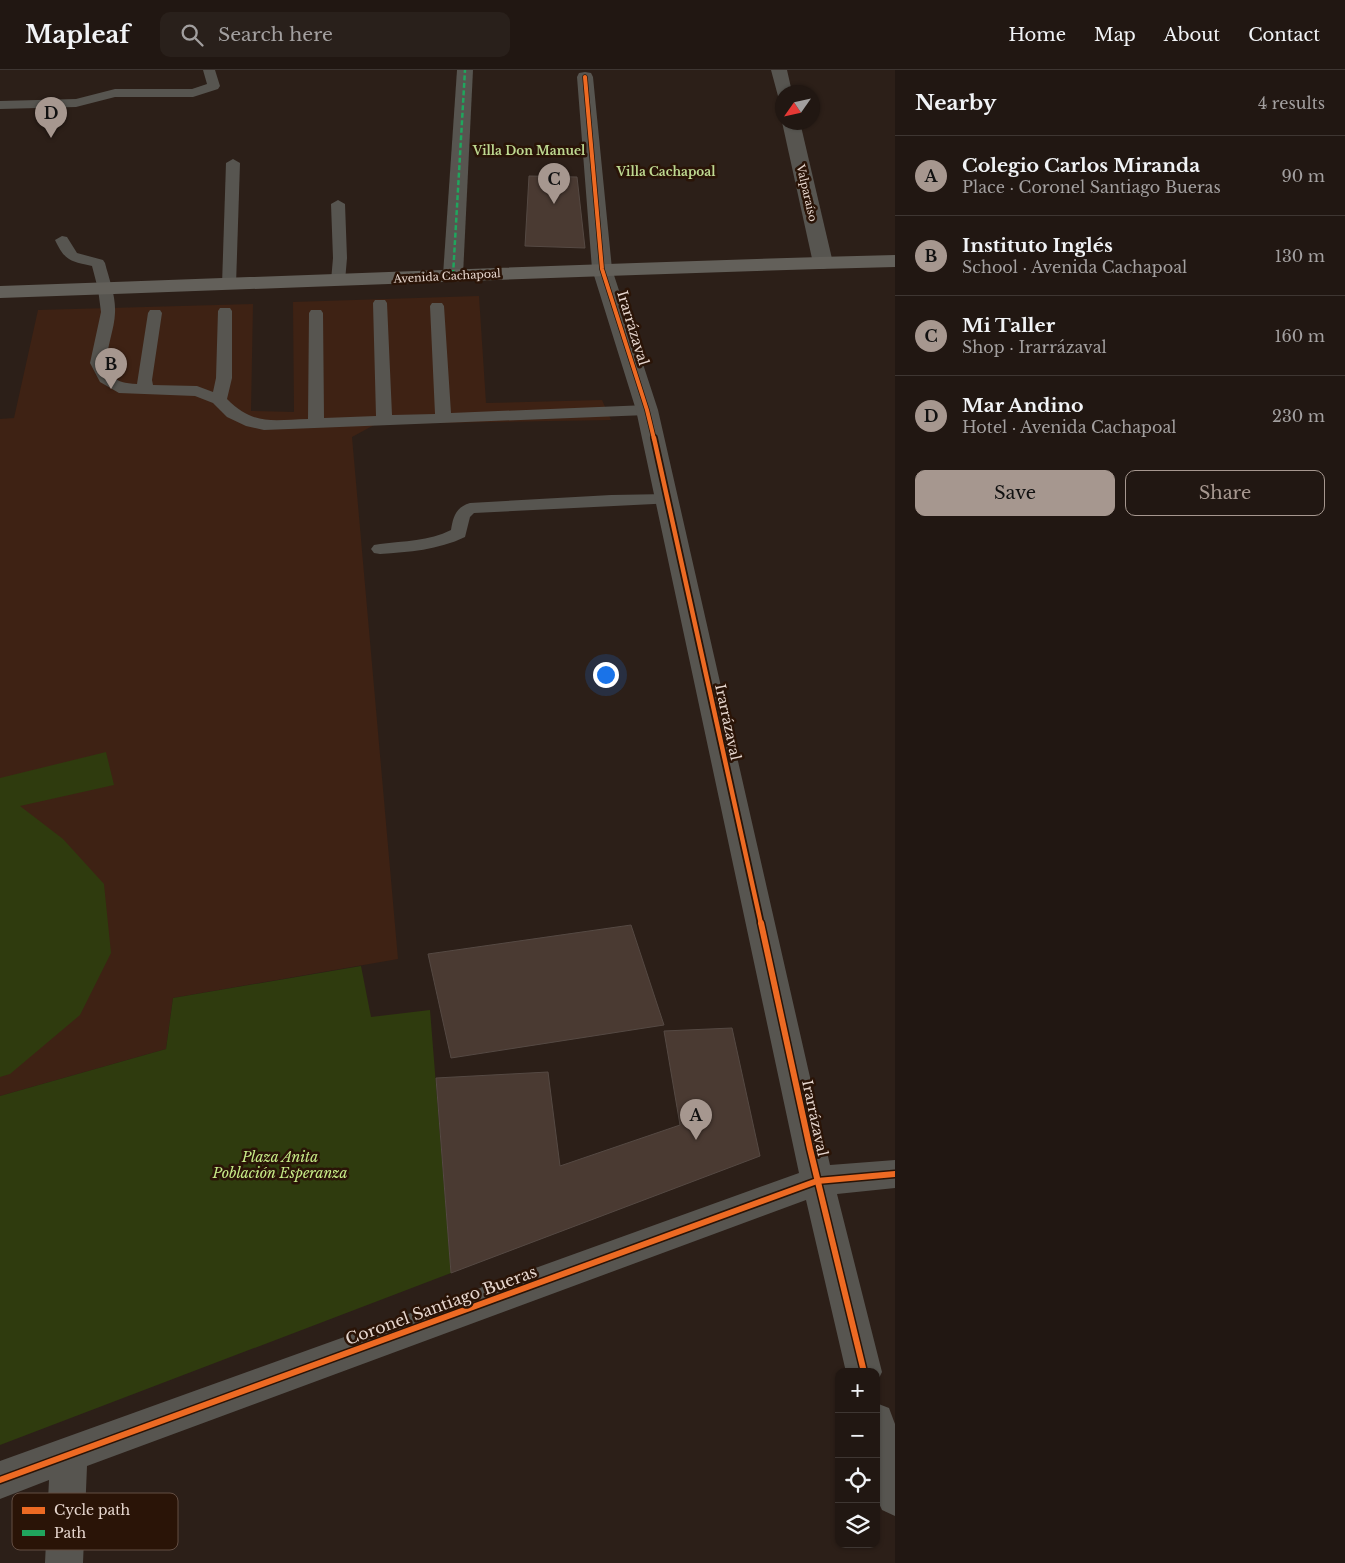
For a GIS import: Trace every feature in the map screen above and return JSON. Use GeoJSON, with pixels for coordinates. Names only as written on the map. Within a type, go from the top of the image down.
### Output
{"type":"FeatureCollection","features":[{"type":"Feature","properties":{"kind":"main road","name":"Avenida Cachapoal"},"geometry":{"type":"LineString","coordinates":[[0,292],[338,282],[602,269],[895,261]]}},
{"type":"Feature","properties":{"kind":"street"},"geometry":{"type":"LineString","coordinates":[[453,275],[465,70]]}},
{"type":"Feature","properties":{"kind":"street"},"geometry":{"type":"LineString","coordinates":[[779,70],[782,85]]}},
{"type":"Feature","properties":{"kind":"street","name":"Irarrázaval"},"geometry":{"type":"LineString","coordinates":[[585,77],[602,269],[647,410],[817,1181],[863,1368]]}},
{"type":"Feature","properties":{"kind":"street","name":"Valparaíso"},"geometry":{"type":"LineString","coordinates":[[793,130],[823,264]]}},
{"type":"Feature","properties":{"kind":"street","name":"Coronel Santiago Bueras"},"geometry":{"type":"LineString","coordinates":[[0,1480],[817,1181],[895,1174]]}},
{"type":"Feature","properties":{"kind":"street"},"geometry":{"type":"LineString","coordinates":[[880,1437],[895,1497]]}},
{"type":"Feature","properties":{"kind":"street"},"geometry":{"type":"LineString","coordinates":[[67,1493],[69,1454]]}},
{"type":"Feature","properties":{"kind":"street"},"geometry":{"type":"LineString","coordinates":[[64,1563],[65,1550]]}},
{"type":"Feature","properties":{"kind":"lane"},"geometry":{"type":"LineString","coordinates":[[0,105],[76,103],[94,100],[115,93],[193,93],[214,86],[209,70]]}},
{"type":"Feature","properties":{"kind":"lane"},"geometry":{"type":"LineString","coordinates":[[229,285],[233,163]]}},
{"type":"Feature","properties":{"kind":"lane"},"geometry":{"type":"LineString","coordinates":[[338,204],[340,258],[338,282]]}},
{"type":"Feature","properties":{"kind":"lane"},"geometry":{"type":"LineString","coordinates":[[62,240],[67,253],[72,258],[98,263],[105,289],[108,312],[98,363],[105,379],[119,388],[197,391],[219,400],[233,414],[252,423],[264,425],[647,410]]}},
{"type":"Feature","properties":{"kind":"lane"},"geometry":{"type":"LineString","coordinates":[[380,303],[384,420]]}},
{"type":"Feature","properties":{"kind":"lane"},"geometry":{"type":"LineString","coordinates":[[437,306],[443,418]]}},
{"type":"Feature","properties":{"kind":"lane"},"geometry":{"type":"LineString","coordinates":[[219,400],[224,378],[226,311]]}},
{"type":"Feature","properties":{"kind":"lane"},"geometry":{"type":"LineString","coordinates":[[146,389],[144,380],[155,313]]}},
{"type":"Feature","properties":{"kind":"lane"},"geometry":{"type":"LineString","coordinates":[[316,313],[316,424]]}},
{"type":"Feature","properties":{"kind":"lane"},"geometry":{"type":"LineString","coordinates":[[380,549],[435,544],[451,538],[459,533],[462,515],[470,508],[611,500],[668,499]]}},
{"type":"Feature","properties":{"kind":"shaded area"},"geometry":{"type":"Polygon","coordinates":[[[479,296],[486,403],[602,400],[611,420],[376,424],[352,437],[398,959],[173,998],[166,1049],[0,1096],[0,419],[14,418],[38,310],[253,304],[251,411],[294,412],[293,302],[479,296]]]}},
{"type":"Feature","properties":{"kind":"green space"},"geometry":{"type":"Polygon","coordinates":[[[106,752],[114,785],[20,806],[63,839],[104,884],[111,953],[80,1015],[10,1074],[0,1077],[0,778],[106,752]]]}},
{"type":"Feature","properties":{"kind":"green space","name":"Plaza Anita Población Esperanza"},"geometry":{"type":"Polygon","coordinates":[[[361,966],[371,1017],[430,1010],[451,1273],[0,1445],[0,1096],[166,1049],[173,998],[361,966]]]}},
{"type":"Feature","properties":{"kind":"building"},"geometry":{"type":"Polygon","coordinates":[[[529,176],[577,177],[585,248],[525,246],[529,176]]]}},
{"type":"Feature","properties":{"kind":"building"},"geometry":{"type":"Polygon","coordinates":[[[631,925],[664,1025],[451,1058],[428,954],[631,925]]]}},
{"type":"Feature","properties":{"kind":"building"},"geometry":{"type":"Polygon","coordinates":[[[732,1028],[760,1156],[451,1273],[436,1078],[548,1072],[560,1166],[680,1125],[664,1031],[732,1028]]]}},
{"type":"Feature","properties":{"kind":"marked path"},"geometry":{"type":"LineString","coordinates":[[453,275],[465,70]]}},
{"type":"Feature","properties":{"kind":"cycle path"},"geometry":{"type":"LineString","coordinates":[[585,77],[602,269],[647,410],[810,1149],[863,1368]]}},
{"type":"Feature","properties":{"kind":"cycle path"},"geometry":{"type":"LineString","coordinates":[[0,1480],[817,1181],[895,1174]]}},
{"type":"Feature","properties":{"kind":"place","name":"Mar Andino"},"geometry":{"type":"Point","coordinates":[51,138]}},
{"type":"Feature","properties":{"kind":"place","name":"Mi Taller"},"geometry":{"type":"Point","coordinates":[554,204]}},
{"type":"Feature","properties":{"kind":"place","name":"Instituto Inglés"},"geometry":{"type":"Point","coordinates":[111,389]}},
{"type":"Feature","properties":{"kind":"place","name":"Colegio Carlos Miranda"},"geometry":{"type":"Point","coordinates":[696,1140]}},
{"type":"Feature","properties":{"kind":"district","name":"Villa Don Manuel"},"geometry":{"type":"Point","coordinates":[529,151]}},
{"type":"Feature","properties":{"kind":"district","name":"Villa Cachapoal"},"geometry":{"type":"Point","coordinates":[666,172]}}]}
